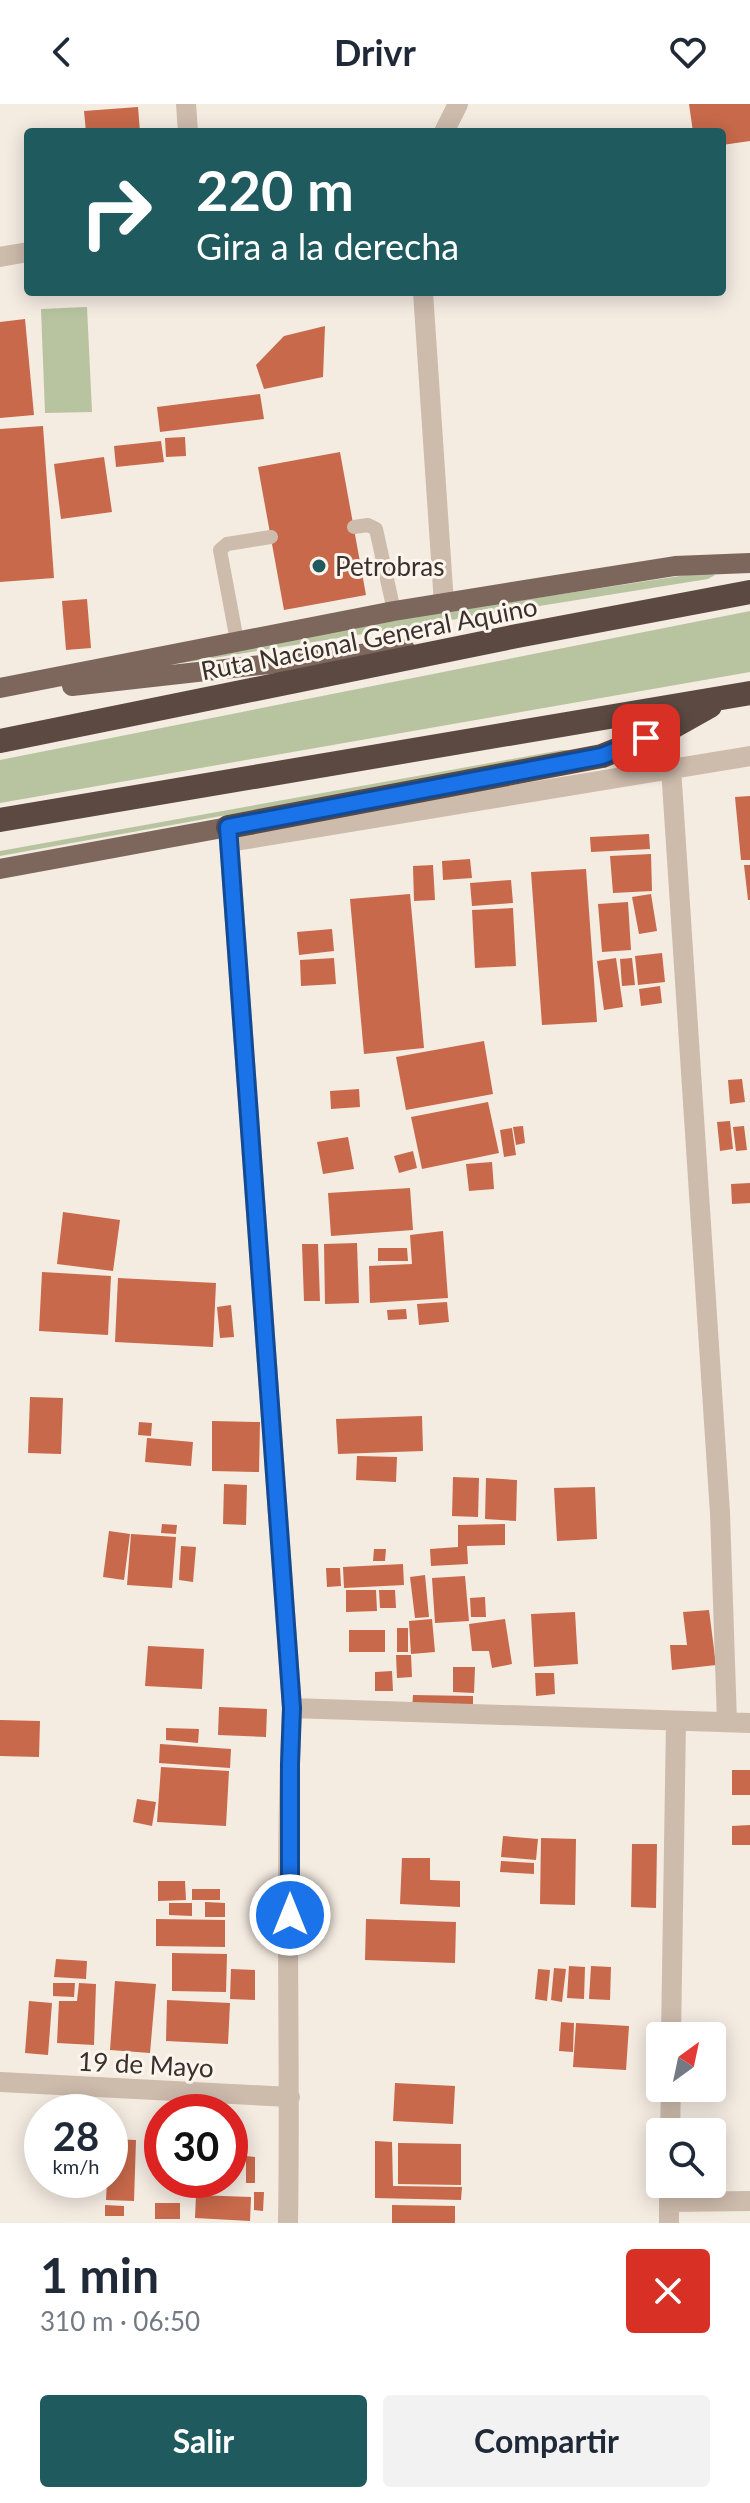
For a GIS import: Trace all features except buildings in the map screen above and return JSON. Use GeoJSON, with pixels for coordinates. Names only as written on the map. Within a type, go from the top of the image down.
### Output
{"type":"FeatureCollection","features":[{"type":"Feature","properties":{"kind":"highway","name":"Ruta Nacional General Aquino"},"geometry":{"type":"LineString","coordinates":[[0,741],[750,592]]}},
{"type":"Feature","properties":{"kind":"highway"},"geometry":{"type":"LineString","coordinates":[[0,820],[738,695]]}},
{"type":"Feature","properties":{"kind":"highway"},"geometry":{"type":"LineString","coordinates":[[228,835],[602,756],[669,729],[738,695]]}},
{"type":"Feature","properties":{"kind":"main road"},"geometry":{"type":"LineString","coordinates":[[0,688],[394,611],[675,566],[750,563]]}},
{"type":"Feature","properties":{"kind":"main road"},"geometry":{"type":"LineString","coordinates":[[0,694],[517,636]]}},
{"type":"Feature","properties":{"kind":"main road"},"geometry":{"type":"LineString","coordinates":[[0,869],[228,835]]}},
{"type":"Feature","properties":{"kind":"street"},"geometry":{"type":"LineString","coordinates":[[186,104],[188,128]]}},
{"type":"Feature","properties":{"kind":"street"},"geometry":{"type":"LineString","coordinates":[[446,128],[458,104]]}},
{"type":"Feature","properties":{"kind":"street"},"geometry":{"type":"LineString","coordinates":[[0,257],[24,253]]}},
{"type":"Feature","properties":{"kind":"street"},"geometry":{"type":"LineString","coordinates":[[423,296],[444,604]]}},
{"type":"Feature","properties":{"kind":"street"},"geometry":{"type":"LineString","coordinates":[[288,2223],[292,1708],[228,835],[750,756]]}},
{"type":"Feature","properties":{"kind":"street"},"geometry":{"type":"LineString","coordinates":[[671,768],[720,1513],[727,1722]]}},
{"type":"Feature","properties":{"kind":"street"},"geometry":{"type":"LineString","coordinates":[[292,1708],[750,1723]]}},
{"type":"Feature","properties":{"kind":"street"},"geometry":{"type":"LineString","coordinates":[[671,2022],[676,1721]]}},
{"type":"Feature","properties":{"kind":"street","name":"19 de Mayo"},"geometry":{"type":"LineString","coordinates":[[0,2082],[290,2097]]}},
{"type":"Feature","properties":{"kind":"street"},"geometry":{"type":"LineString","coordinates":[[669,2198],[669,2223]]}},
{"type":"Feature","properties":{"kind":"street"},"geometry":{"type":"LineString","coordinates":[[720,2198],[750,2201]]}},
{"type":"Feature","properties":{"kind":"lane"},"geometry":{"type":"LineString","coordinates":[[354,527],[368,525],[376,529],[394,611]]}},
{"type":"Feature","properties":{"kind":"lane"},"geometry":{"type":"LineString","coordinates":[[237,641],[220,550],[227,544],[271,537]]}},
{"type":"Feature","properties":{"kind":"green space"},"geometry":{"type":"Polygon","coordinates":[[[87,307],[92,412],[45,413],[41,309],[87,307]]]}},
{"type":"Feature","properties":{"kind":"green space"},"geometry":{"type":"Polygon","coordinates":[[[706,572],[715,575],[708,579],[88,678],[405,618],[706,572]]]}},
{"type":"Feature","properties":{"kind":"green space"},"geometry":{"type":"Polygon","coordinates":[[[750,611],[750,672],[0,803],[0,760],[750,611]]]}},
{"type":"Feature","properties":{"kind":"green space"},"geometry":{"type":"Polygon","coordinates":[[[569,750],[564,754],[0,856],[0,851],[569,750]]]}},
{"type":"Feature","properties":{"kind":"place","name":"Petrobras"},"geometry":{"type":"Point","coordinates":[319,566]}},
{"type":"Feature","properties":{"kind":"route"},"geometry":{"type":"LineString","coordinates":[[290,1915],[292,1708],[228,827],[602,756],[646,738]]}}]}
